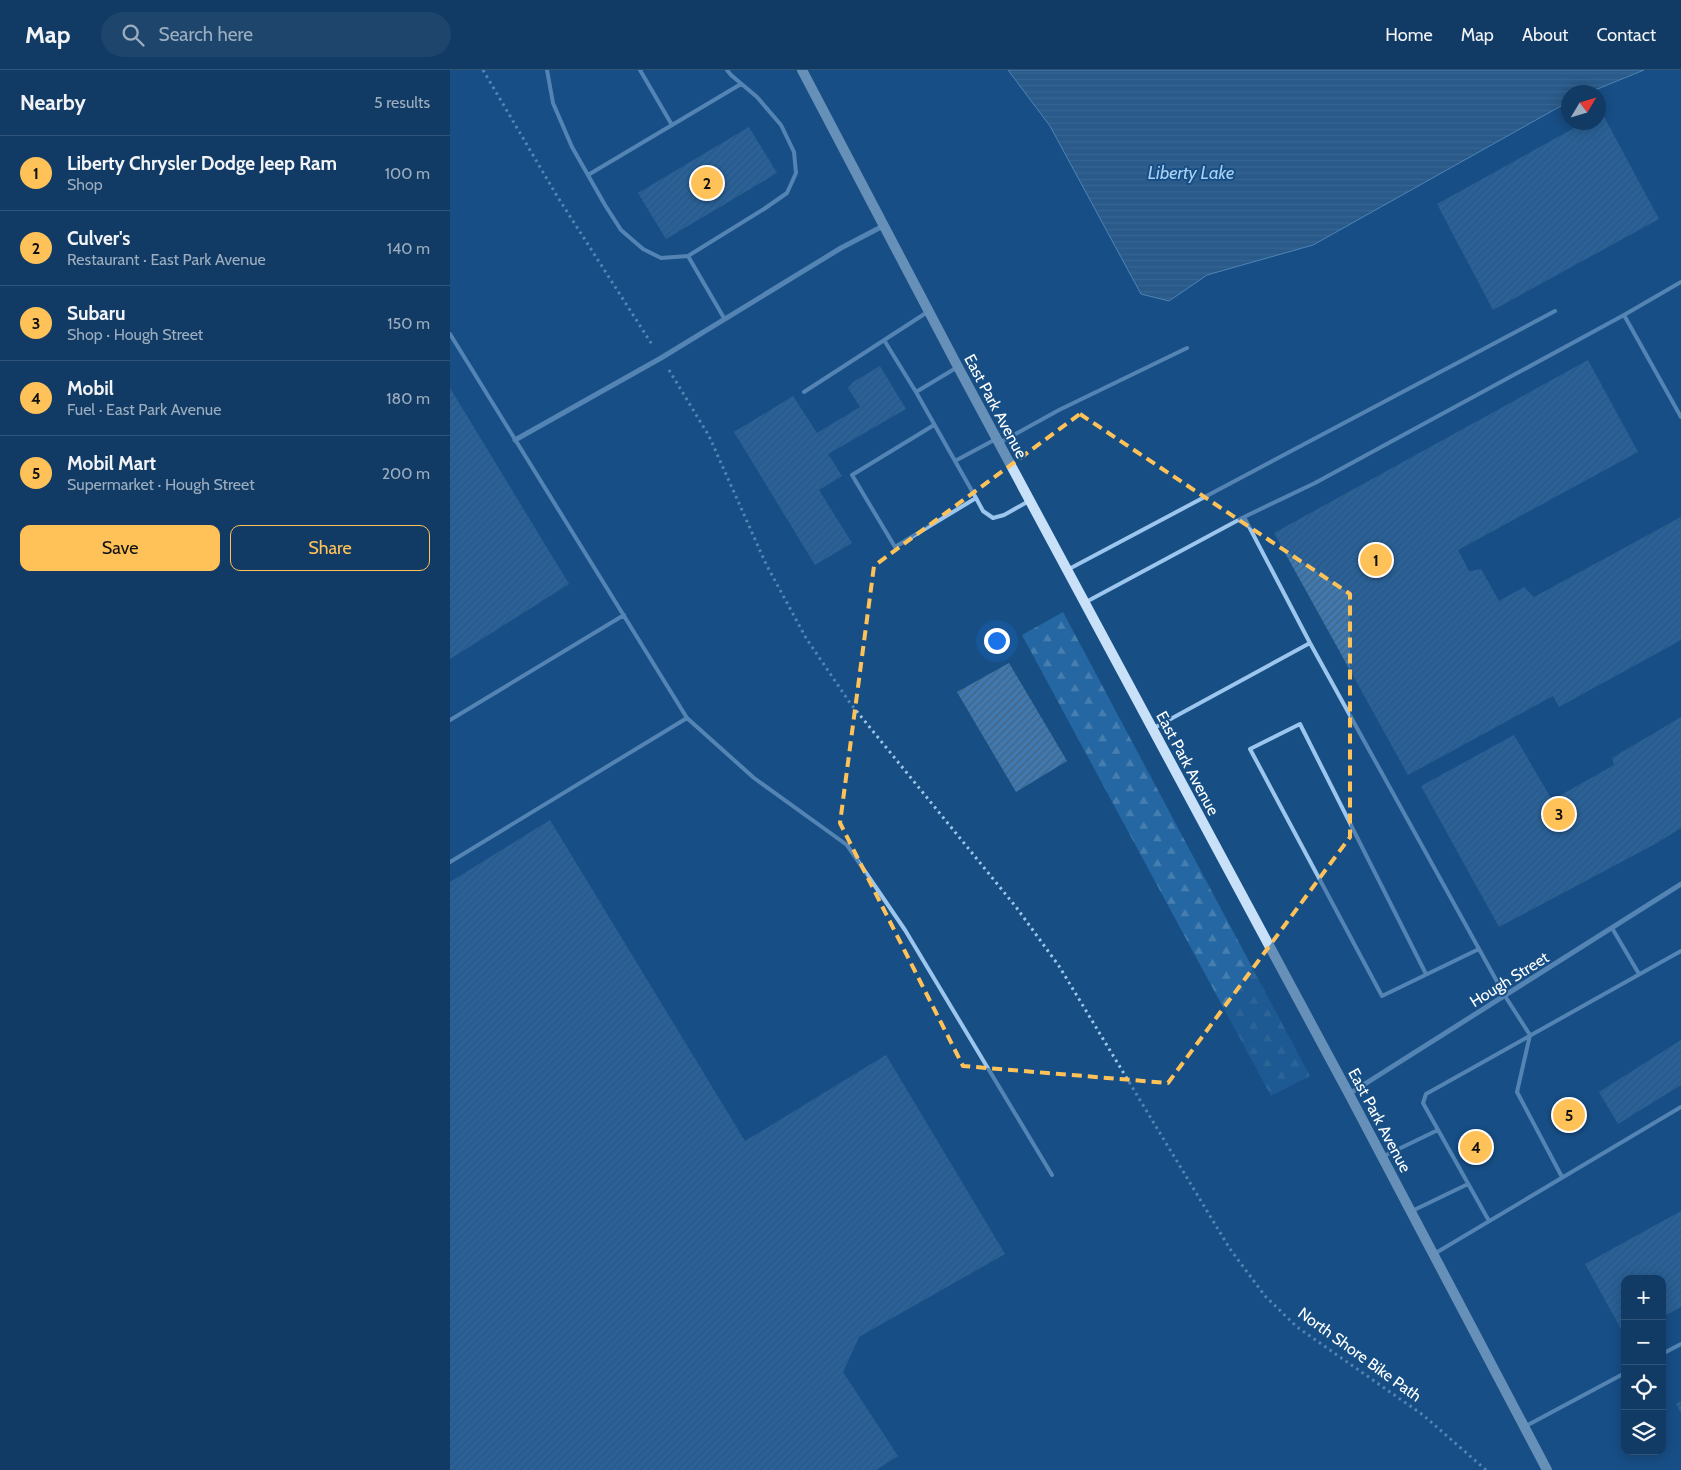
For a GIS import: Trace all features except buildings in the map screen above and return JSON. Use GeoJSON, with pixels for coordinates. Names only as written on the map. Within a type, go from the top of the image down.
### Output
{"type":"FeatureCollection","features":[{"type":"Feature","properties":{"kind":"main road","name":"East Park Avenue"},"geometry":{"type":"LineString","coordinates":[[802,70],[1084,604],[1350,1094],[1547,1470]]}},
{"type":"Feature","properties":{"kind":"street"},"geometry":{"type":"LineString","coordinates":[[516,440],[661,358],[841,248],[883,226]]}},
{"type":"Feature","properties":{"kind":"street","name":"Hough Street"},"geometry":{"type":"LineString","coordinates":[[1350,1094],[1681,884]]}},
{"type":"Feature","properties":{"kind":"lane"},"geometry":{"type":"LineString","coordinates":[[547,70],[553,103],[572,147],[621,230],[643,249],[661,258],[688,256],[764,209],[787,193],[796,173],[794,152],[781,125],[757,97],[728,70]]}},
{"type":"Feature","properties":{"kind":"lane"},"geometry":{"type":"LineString","coordinates":[[640,70],[672,125]]}},
{"type":"Feature","properties":{"kind":"lane"},"geometry":{"type":"LineString","coordinates":[[588,175],[742,84]]}},
{"type":"Feature","properties":{"kind":"lane"},"geometry":{"type":"LineString","coordinates":[[688,256],[724,318]]}},
{"type":"Feature","properties":{"kind":"lane"},"geometry":{"type":"LineString","coordinates":[[1084,604],[1244,517],[1316,483],[1681,282]]}},
{"type":"Feature","properties":{"kind":"lane"},"geometry":{"type":"LineString","coordinates":[[804,392],[929,311]]}},
{"type":"Feature","properties":{"kind":"lane"},"geometry":{"type":"LineString","coordinates":[[1066,570],[1555,311]]}},
{"type":"Feature","properties":{"kind":"lane"},"geometry":{"type":"LineString","coordinates":[[1624,314],[1681,417]]}},
{"type":"Feature","properties":{"kind":"lane"},"geometry":{"type":"LineString","coordinates":[[450,334],[687,718],[754,778],[847,845],[905,930],[1052,1175]]}},
{"type":"Feature","properties":{"kind":"lane"},"geometry":{"type":"LineString","coordinates":[[884,340],[916,392],[983,511],[993,518],[1004,515],[1030,501]]}},
{"type":"Feature","properties":{"kind":"lane"},"geometry":{"type":"LineString","coordinates":[[955,462],[1187,348]]}},
{"type":"Feature","properties":{"kind":"lane"},"geometry":{"type":"LineString","coordinates":[[916,392],[958,367]]}},
{"type":"Feature","properties":{"kind":"lane"},"geometry":{"type":"LineString","coordinates":[[934,425],[852,475],[895,547],[976,498]]}},
{"type":"Feature","properties":{"kind":"lane"},"geometry":{"type":"LineString","coordinates":[[1244,517],[1310,643],[1505,996],[1530,1035],[1517,1092],[1562,1178]]}},
{"type":"Feature","properties":{"kind":"lane"},"geometry":{"type":"LineString","coordinates":[[450,720],[624,615]]}},
{"type":"Feature","properties":{"kind":"lane"},"geometry":{"type":"LineString","coordinates":[[1152,730],[1310,643]]}},
{"type":"Feature","properties":{"kind":"lane"},"geometry":{"type":"LineString","coordinates":[[450,862],[687,718]]}},
{"type":"Feature","properties":{"kind":"lane"},"geometry":{"type":"LineString","coordinates":[[1426,974],[1300,724],[1250,749],[1382,996],[1479,949]]}},
{"type":"Feature","properties":{"kind":"lane"},"geometry":{"type":"LineString","coordinates":[[1612,928],[1639,974]]}},
{"type":"Feature","properties":{"kind":"lane"},"geometry":{"type":"LineString","coordinates":[[1489,1221],[1423,1103],[1426,1094],[1681,951]]}},
{"type":"Feature","properties":{"kind":"lane"},"geometry":{"type":"LineString","coordinates":[[1434,1254],[1681,1107]]}},
{"type":"Feature","properties":{"kind":"lane"},"geometry":{"type":"LineString","coordinates":[[1383,1157],[1438,1130]]}},
{"type":"Feature","properties":{"kind":"lane"},"geometry":{"type":"LineString","coordinates":[[1411,1211],[1468,1184]]}},
{"type":"Feature","properties":{"kind":"lane"},"geometry":{"type":"LineString","coordinates":[[1666,1352],[1681,1344]]}},
{"type":"Feature","properties":{"kind":"lane"},"geometry":{"type":"LineString","coordinates":[[1524,1427],[1621,1376]]}},
{"type":"Feature","properties":{"kind":"path","name":"North Shore Bike Path"},"geometry":{"type":"LineString","coordinates":[[483,70],[556,196],[709,436],[766,564],[806,638],[850,703],[1016,907],[1059,966],[1230,1249],[1265,1296],[1297,1327],[1423,1415],[1486,1470]]}},
{"type":"Feature","properties":{"kind":"highlighted area"},"geometry":{"type":"Polygon","coordinates":[[[1080,414],[1350,594],[1350,837],[1168,1083],[963,1066],[840,823],[874,566],[1080,414]]]}},
{"type":"Feature","properties":{"kind":"green space"},"geometry":{"type":"Polygon","coordinates":[[[1063,612],[1310,1076],[1271,1096],[1022,635],[1063,612]]]}},
{"type":"Feature","properties":{"kind":"water","name":"Liberty Lake"},"geometry":{"type":"Polygon","coordinates":[[[1008,70],[1644,70],[1606,85],[1561,85],[1561,106],[1313,245],[1207,275],[1169,301],[1141,294],[1050,126],[1008,70]]]}},
{"type":"Feature","properties":{"kind":"place","name":"Culver's"},"geometry":{"type":"Point","coordinates":[707,183]}},
{"type":"Feature","properties":{"kind":"place","name":"Liberty Chrysler Dodge Jeep Ram"},"geometry":{"type":"Point","coordinates":[1376,560]}},
{"type":"Feature","properties":{"kind":"place","name":"Subaru"},"geometry":{"type":"Point","coordinates":[1559,814]}},
{"type":"Feature","properties":{"kind":"place","name":"Mobil Mart"},"geometry":{"type":"Point","coordinates":[1569,1115]}},
{"type":"Feature","properties":{"kind":"place","name":"Mobil"},"geometry":{"type":"Point","coordinates":[1476,1147]}}]}
